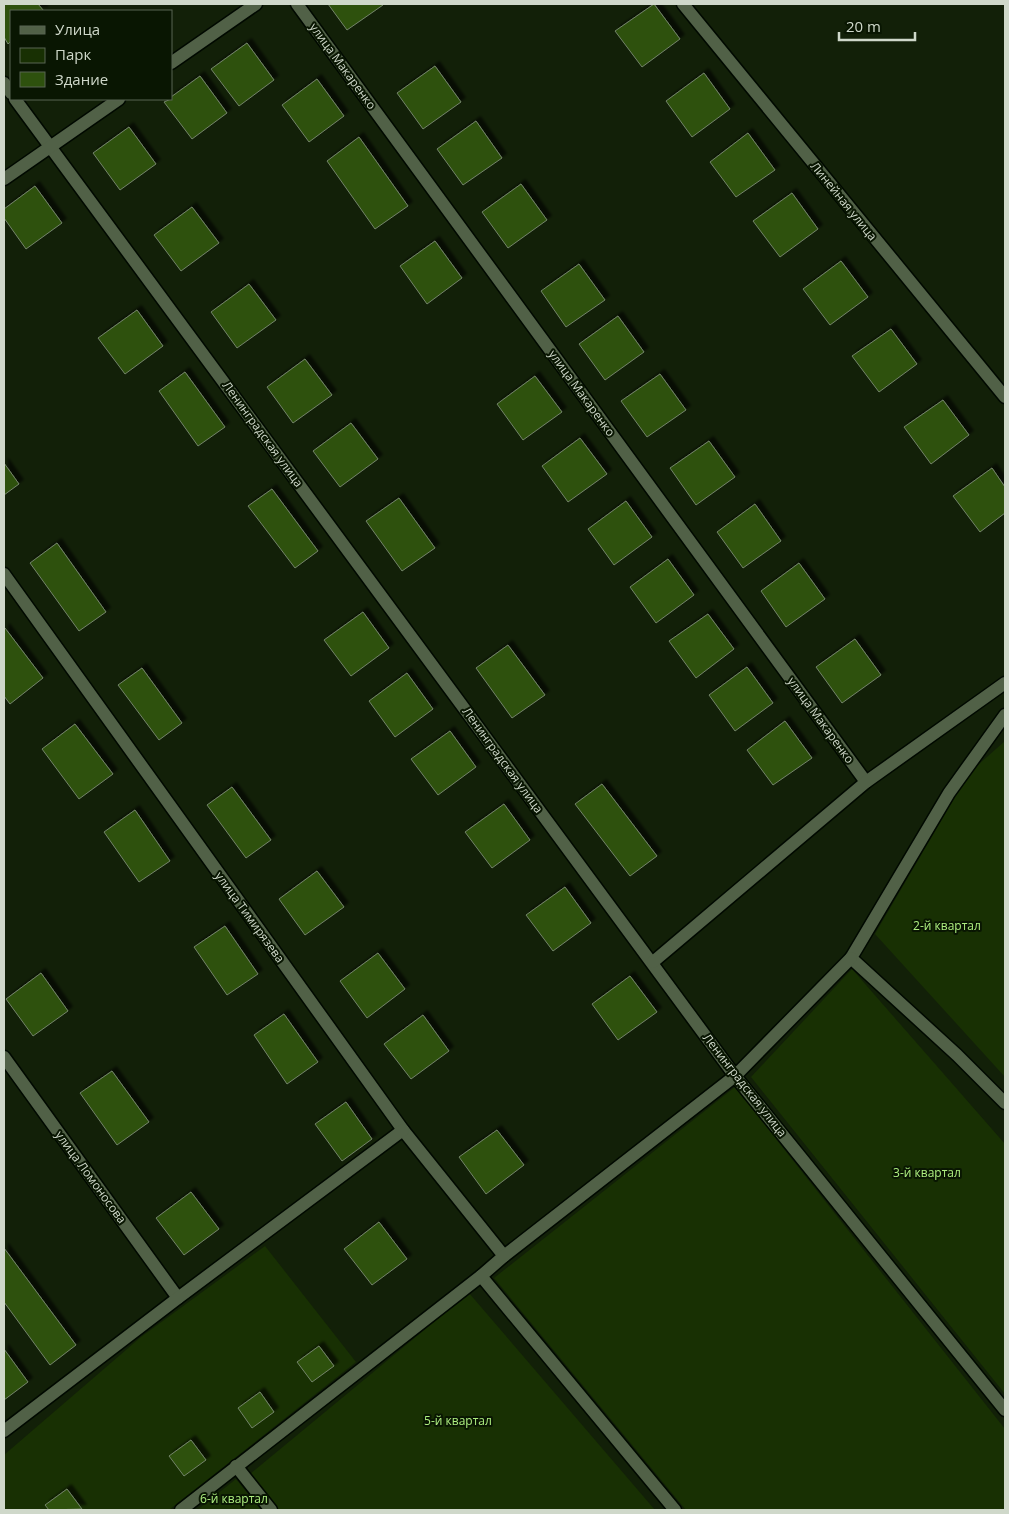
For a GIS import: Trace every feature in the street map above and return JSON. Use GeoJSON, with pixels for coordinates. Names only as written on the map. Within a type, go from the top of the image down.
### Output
{"type":"FeatureCollection","features":[{"type":"Feature","properties":{"kind":"street"},"geometry":{"type":"LineString","coordinates":[[172,62],[256,4]]}},
{"type":"Feature","properties":{"kind":"street","name":"улица Макаренко"},"geometry":{"type":"LineString","coordinates":[[298,4],[866,782]]}},
{"type":"Feature","properties":{"kind":"street","name":"Линейная улица"},"geometry":{"type":"LineString","coordinates":[[684,4],[1005,397]]}},
{"type":"Feature","properties":{"kind":"street","name":"Ленинградская улица"},"geometry":{"type":"LineString","coordinates":[[16,100],[653,962],[735,1076],[1005,1410]]}},
{"type":"Feature","properties":{"kind":"street"},"geometry":{"type":"LineString","coordinates":[[4,179],[118,100]]}},
{"type":"Feature","properties":{"kind":"street","name":"улица Тимирязева"},"geometry":{"type":"LineString","coordinates":[[4,574],[403,1130],[504,1256]]}},
{"type":"Feature","properties":{"kind":"street"},"geometry":{"type":"LineString","coordinates":[[653,962],[866,782],[1005,683]]}},
{"type":"Feature","properties":{"kind":"street"},"geometry":{"type":"LineString","coordinates":[[181,1510],[735,1076],[851,958],[950,792],[1005,715]]}},
{"type":"Feature","properties":{"kind":"street"},"geometry":{"type":"LineString","coordinates":[[851,958],[1005,1103]]}},
{"type":"Feature","properties":{"kind":"street","name":"улица Ломоносова"},"geometry":{"type":"LineString","coordinates":[[4,1057],[178,1298]]}},
{"type":"Feature","properties":{"kind":"street"},"geometry":{"type":"LineString","coordinates":[[4,1431],[403,1130]]}},
{"type":"Feature","properties":{"kind":"street"},"geometry":{"type":"LineString","coordinates":[[481,1276],[675,1510]]}},
{"type":"Feature","properties":{"kind":"street"},"geometry":{"type":"LineString","coordinates":[[236,1466],[271,1510]]}},
{"type":"Feature","properties":{"kind":"green space","name":"2-й квартал"},"geometry":{"type":"Polygon","coordinates":[[[1005,741],[1005,1077],[875,934],[969,773],[1005,741]]]}},
{"type":"Feature","properties":{"kind":"green space","name":"3-й квартал"},"geometry":{"type":"Polygon","coordinates":[[[852,969],[1005,1144],[1005,1394],[751,1077],[852,969]]]}},
{"type":"Feature","properties":{"kind":"green space"},"geometry":{"type":"Polygon","coordinates":[[[735,1087],[1005,1429],[1005,1510],[686,1510],[494,1278],[735,1087]]]}},
{"type":"Feature","properties":{"kind":"green space"},"geometry":{"type":"Polygon","coordinates":[[[265,1246],[356,1362],[169,1510],[4,1510],[4,1455],[141,1337],[265,1246]]]}},
{"type":"Feature","properties":{"kind":"green space","name":"5-й квартал"},"geometry":{"type":"Polygon","coordinates":[[[469,1293],[655,1510],[279,1510],[250,1474],[469,1293]]]}},
{"type":"Feature","properties":{"kind":"green space","name":"6-й квартал"},"geometry":{"type":"Polygon","coordinates":[[[236,1479],[261,1510],[197,1510],[236,1479]]]}},
{"type":"Feature","properties":{"kind":"building"},"geometry":{"type":"Polygon","coordinates":[[[4,4],[38,4],[43,10],[10,10],[10,42],[8,44],[4,37],[4,4]]]}},
{"type":"Feature","properties":{"kind":"building"},"geometry":{"type":"Polygon","coordinates":[[[328,4],[382,4],[383,5],[347,30],[328,4]]]}},
{"type":"Feature","properties":{"kind":"building"},"geometry":{"type":"Polygon","coordinates":[[[654,4],[680,39],[642,67],[615,31],[654,4]]]}},
{"type":"Feature","properties":{"kind":"building"},"geometry":{"type":"Polygon","coordinates":[[[247,43],[274,80],[239,106],[211,69],[247,43]]]}},
{"type":"Feature","properties":{"kind":"building"},"geometry":{"type":"Polygon","coordinates":[[[435,66],[461,102],[423,129],[397,93],[435,66]]]}},
{"type":"Feature","properties":{"kind":"building"},"geometry":{"type":"Polygon","coordinates":[[[704,73],[730,109],[692,137],[666,101],[704,73]]]}},
{"type":"Feature","properties":{"kind":"building"},"geometry":{"type":"Polygon","coordinates":[[[200,76],[227,113],[192,139],[164,102],[172,100],[172,96],[200,76]]]}},
{"type":"Feature","properties":{"kind":"building"},"geometry":{"type":"Polygon","coordinates":[[[317,79],[344,116],[309,142],[282,105],[317,79]]]}},
{"type":"Feature","properties":{"kind":"building"},"geometry":{"type":"Polygon","coordinates":[[[476,121],[502,158],[463,185],[437,149],[476,121]]]}},
{"type":"Feature","properties":{"kind":"building"},"geometry":{"type":"Polygon","coordinates":[[[129,127],[156,164],[120,190],[93,153],[129,127]]]}},
{"type":"Feature","properties":{"kind":"building"},"geometry":{"type":"Polygon","coordinates":[[[748,133],[775,170],[736,197],[710,162],[748,133]]]}},
{"type":"Feature","properties":{"kind":"building"},"geometry":{"type":"Polygon","coordinates":[[[359,137],[408,206],[375,229],[327,161],[359,137]]]}},
{"type":"Feature","properties":{"kind":"building"},"geometry":{"type":"Polygon","coordinates":[[[521,184],[547,220],[508,248],[482,212],[521,184]]]}},
{"type":"Feature","properties":{"kind":"building"},"geometry":{"type":"Polygon","coordinates":[[[35,186],[62,223],[26,249],[4,218],[4,209],[35,186]]]}},
{"type":"Feature","properties":{"kind":"building"},"geometry":{"type":"Polygon","coordinates":[[[792,193],[818,229],[780,257],[753,221],[792,193]]]}},
{"type":"Feature","properties":{"kind":"building"},"geometry":{"type":"Polygon","coordinates":[[[192,207],[219,243],[181,271],[154,235],[192,207]]]}},
{"type":"Feature","properties":{"kind":"building"},"geometry":{"type":"Polygon","coordinates":[[[435,241],[462,278],[427,304],[400,266],[435,241]]]}},
{"type":"Feature","properties":{"kind":"building"},"geometry":{"type":"Polygon","coordinates":[[[841,261],[868,297],[830,325],[803,289],[841,261]]]}},
{"type":"Feature","properties":{"kind":"building"},"geometry":{"type":"Polygon","coordinates":[[[579,264],[605,300],[566,327],[541,291],[579,264]]]}},
{"type":"Feature","properties":{"kind":"building"},"geometry":{"type":"Polygon","coordinates":[[[249,284],[276,320],[237,348],[211,312],[249,284]]]}},
{"type":"Feature","properties":{"kind":"building"},"geometry":{"type":"Polygon","coordinates":[[[137,310],[163,346],[125,374],[98,338],[137,310]]]}},
{"type":"Feature","properties":{"kind":"building"},"geometry":{"type":"Polygon","coordinates":[[[618,316],[644,352],[605,380],[579,344],[618,316]]]}},
{"type":"Feature","properties":{"kind":"building"},"geometry":{"type":"Polygon","coordinates":[[[891,329],[917,364],[879,392],[852,356],[891,329]]]}},
{"type":"Feature","properties":{"kind":"building"},"geometry":{"type":"Polygon","coordinates":[[[305,359],[332,395],[293,423],[267,387],[305,359]]]}},
{"type":"Feature","properties":{"kind":"building"},"geometry":{"type":"Polygon","coordinates":[[[185,372],[225,427],[198,446],[159,391],[185,372]]]}},
{"type":"Feature","properties":{"kind":"building"},"geometry":{"type":"Polygon","coordinates":[[[660,374],[686,410],[647,437],[621,401],[660,374]]]}},
{"type":"Feature","properties":{"kind":"building"},"geometry":{"type":"Polygon","coordinates":[[[535,376],[562,412],[523,440],[497,404],[535,376]]]}},
{"type":"Feature","properties":{"kind":"building"},"geometry":{"type":"Polygon","coordinates":[[[943,400],[969,435],[931,464],[904,427],[943,400]]]}},
{"type":"Feature","properties":{"kind":"building"},"geometry":{"type":"Polygon","coordinates":[[[351,423],[378,459],[340,487],[313,451],[351,423]]]}},
{"type":"Feature","properties":{"kind":"building"},"geometry":{"type":"Polygon","coordinates":[[[580,438],[607,474],[568,502],[542,466],[580,438]]]}},
{"type":"Feature","properties":{"kind":"building"},"geometry":{"type":"Polygon","coordinates":[[[709,441],[735,477],[696,505],[670,468],[709,441]]]}},
{"type":"Feature","properties":{"kind":"building"},"geometry":{"type":"Polygon","coordinates":[[[4,463],[19,484],[4,495],[4,463]]]}},
{"type":"Feature","properties":{"kind":"building"},"geometry":{"type":"Polygon","coordinates":[[[992,468],[1005,487],[1005,513],[980,532],[953,496],[992,468]]]}},
{"type":"Feature","properties":{"kind":"building"},"geometry":{"type":"Polygon","coordinates":[[[272,489],[318,551],[295,568],[248,506],[272,489]]]}},
{"type":"Feature","properties":{"kind":"building"},"geometry":{"type":"Polygon","coordinates":[[[399,498],[435,548],[402,571],[366,521],[399,498]]]}},
{"type":"Feature","properties":{"kind":"building"},"geometry":{"type":"Polygon","coordinates":[[[626,501],[652,537],[614,565],[588,529],[626,501]]]}},
{"type":"Feature","properties":{"kind":"building"},"geometry":{"type":"Polygon","coordinates":[[[755,504],[781,541],[743,568],[717,532],[755,504]]]}},
{"type":"Feature","properties":{"kind":"building"},"geometry":{"type":"Polygon","coordinates":[[[57,543],[106,612],[79,631],[30,563],[57,543]]]}},
{"type":"Feature","properties":{"kind":"building"},"geometry":{"type":"Polygon","coordinates":[[[668,559],[694,595],[656,623],[630,587],[668,559]]]}},
{"type":"Feature","properties":{"kind":"building"},"geometry":{"type":"Polygon","coordinates":[[[799,563],[825,599],[786,627],[761,591],[799,563]]]}},
{"type":"Feature","properties":{"kind":"building"},"geometry":{"type":"Polygon","coordinates":[[[363,612],[389,648],[351,676],[324,640],[363,612]]]}},
{"type":"Feature","properties":{"kind":"building"},"geometry":{"type":"Polygon","coordinates":[[[708,614],[734,649],[696,678],[669,641],[708,614]]]}},
{"type":"Feature","properties":{"kind":"building"},"geometry":{"type":"Polygon","coordinates":[[[5,628],[43,678],[10,704],[4,696],[5,628]]]}},
{"type":"Feature","properties":{"kind":"building"},"geometry":{"type":"Polygon","coordinates":[[[855,639],[881,675],[842,703],[816,667],[855,639]]]}},
{"type":"Feature","properties":{"kind":"building"},"geometry":{"type":"Polygon","coordinates":[[[508,645],[545,695],[512,718],[476,668],[508,645]]]}},
{"type":"Feature","properties":{"kind":"building"},"geometry":{"type":"Polygon","coordinates":[[[747,667],[773,703],[735,731],[709,695],[747,667]]]}},
{"type":"Feature","properties":{"kind":"building"},"geometry":{"type":"Polygon","coordinates":[[[142,668],[182,723],[159,740],[118,685],[142,668]]]}},
{"type":"Feature","properties":{"kind":"building"},"geometry":{"type":"Polygon","coordinates":[[[407,673],[433,709],[395,737],[369,701],[407,673]]]}},
{"type":"Feature","properties":{"kind":"building"},"geometry":{"type":"Polygon","coordinates":[[[785,721],[812,758],[773,785],[747,750],[785,721]]]}},
{"type":"Feature","properties":{"kind":"building"},"geometry":{"type":"Polygon","coordinates":[[[75,724],[113,774],[79,799],[42,749],[75,724]]]}},
{"type":"Feature","properties":{"kind":"building"},"geometry":{"type":"Polygon","coordinates":[[[450,731],[476,767],[438,795],[411,759],[450,731]]]}},
{"type":"Feature","properties":{"kind":"building"},"geometry":{"type":"Polygon","coordinates":[[[602,784],[657,856],[630,876],[575,804],[602,784]]]}},
{"type":"Feature","properties":{"kind":"building"},"geometry":{"type":"Polygon","coordinates":[[[232,787],[271,840],[246,858],[207,805],[232,787]]]}},
{"type":"Feature","properties":{"kind":"building"},"geometry":{"type":"Polygon","coordinates":[[[504,804],[530,840],[492,868],[465,832],[504,804]]]}},
{"type":"Feature","properties":{"kind":"building"},"geometry":{"type":"Polygon","coordinates":[[[135,810],[170,861],[139,882],[104,832],[135,810]]]}},
{"type":"Feature","properties":{"kind":"building"},"geometry":{"type":"Polygon","coordinates":[[[317,871],[344,907],[305,935],[279,899],[317,871]]]}},
{"type":"Feature","properties":{"kind":"building"},"geometry":{"type":"Polygon","coordinates":[[[565,887],[591,923],[553,951],[526,915],[565,887]]]}},
{"type":"Feature","properties":{"kind":"building"},"geometry":{"type":"Polygon","coordinates":[[[225,926],[258,974],[227,995],[194,947],[225,926]]]}},
{"type":"Feature","properties":{"kind":"building"},"geometry":{"type":"Polygon","coordinates":[[[378,953],[405,989],[367,1018],[340,981],[378,953]]]}},
{"type":"Feature","properties":{"kind":"building"},"geometry":{"type":"Polygon","coordinates":[[[41,973],[68,1011],[33,1036],[6,999],[41,973]]]}},
{"type":"Feature","properties":{"kind":"building"},"geometry":{"type":"Polygon","coordinates":[[[630,976],[657,1012],[618,1040],[592,1004],[630,976]]]}},
{"type":"Feature","properties":{"kind":"building"},"geometry":{"type":"Polygon","coordinates":[[[284,1014],[318,1062],[287,1084],[254,1035],[284,1014]]]}},
{"type":"Feature","properties":{"kind":"building"},"geometry":{"type":"Polygon","coordinates":[[[423,1015],[449,1051],[411,1079],[384,1044],[423,1015]]]}},
{"type":"Feature","properties":{"kind":"building"},"geometry":{"type":"Polygon","coordinates":[[[112,1071],[149,1122],[117,1145],[80,1093],[112,1071]]]}},
{"type":"Feature","properties":{"kind":"building"},"geometry":{"type":"Polygon","coordinates":[[[346,1102],[372,1139],[342,1161],[315,1124],[346,1102]]]}},
{"type":"Feature","properties":{"kind":"building"},"geometry":{"type":"Polygon","coordinates":[[[497,1130],[524,1165],[486,1194],[459,1157],[497,1130]]]}},
{"type":"Feature","properties":{"kind":"building"},"geometry":{"type":"Polygon","coordinates":[[[191,1192],[219,1229],[184,1255],[156,1218],[191,1192]]]}},
{"type":"Feature","properties":{"kind":"building"},"geometry":{"type":"Polygon","coordinates":[[[379,1222],[407,1259],[372,1285],[344,1249],[379,1222]]]}},
{"type":"Feature","properties":{"kind":"building"},"geometry":{"type":"Polygon","coordinates":[[[4,1248],[76,1345],[50,1365],[4,1302],[4,1248]]]}},
{"type":"Feature","properties":{"kind":"building"},"geometry":{"type":"Polygon","coordinates":[[[319,1346],[334,1366],[312,1382],[297,1362],[319,1346]]]}},
{"type":"Feature","properties":{"kind":"building"},"geometry":{"type":"Polygon","coordinates":[[[4,1349],[28,1382],[4,1400],[4,1349]]]}},
{"type":"Feature","properties":{"kind":"building"},"geometry":{"type":"Polygon","coordinates":[[[260,1392],[274,1412],[252,1428],[238,1408],[260,1392]]]}},
{"type":"Feature","properties":{"kind":"building"},"geometry":{"type":"Polygon","coordinates":[[[191,1440],[206,1460],[184,1476],[169,1456],[191,1440]]]}},
{"type":"Feature","properties":{"kind":"building"},"geometry":{"type":"Polygon","coordinates":[[[67,1489],[82,1509],[49,1510],[45,1505],[67,1489]]]}}]}
